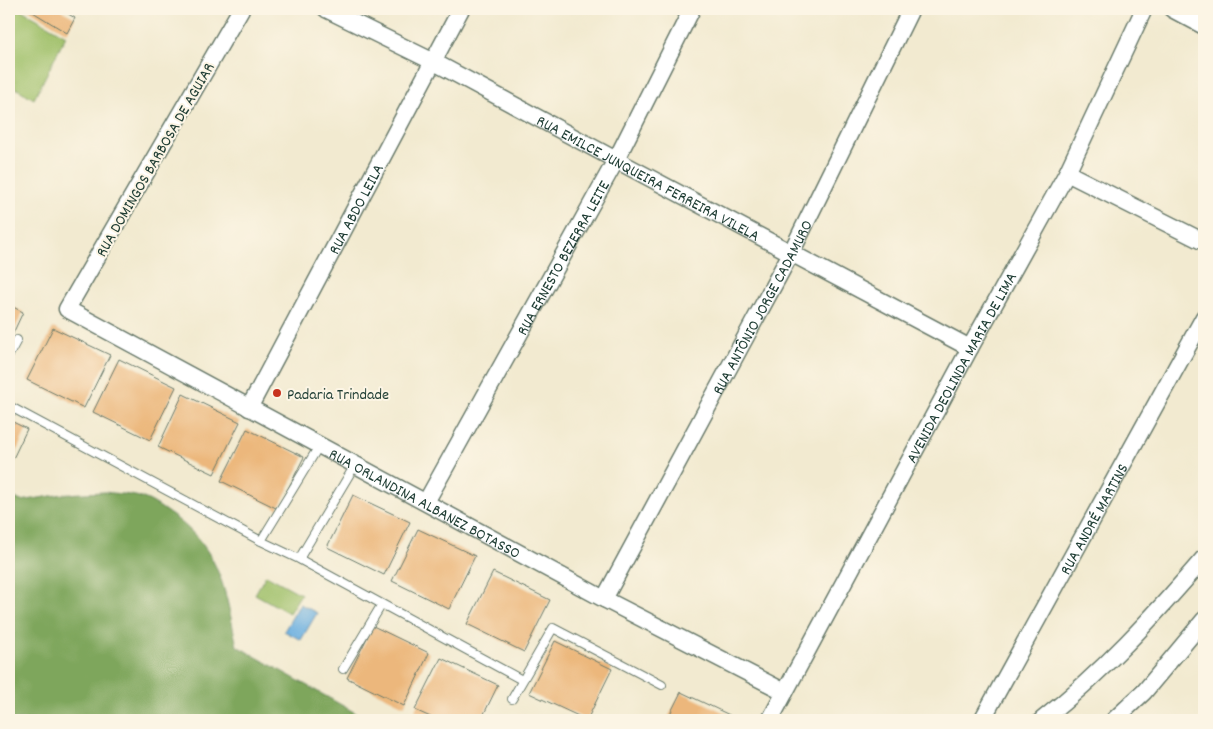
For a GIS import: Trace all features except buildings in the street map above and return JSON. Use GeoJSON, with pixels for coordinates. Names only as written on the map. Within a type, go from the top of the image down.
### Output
{"type":"FeatureCollection","features":[{"type":"Feature","properties":{"kind":"street","name":"RUA DOMINGOS BARBOSA DE AGUIAR"},"geometry":{"type":"LineString","coordinates":[[67,309],[241,9]]}},
{"type":"Feature","properties":{"kind":"street","name":"RUA EMILCE JUNQUEIRA FERREIRA VILELA"},"geometry":{"type":"LineString","coordinates":[[326,9],[434,62],[970,348]]}},
{"type":"Feature","properties":{"kind":"street","name":"RUA ABDO LEILA"},"geometry":{"type":"LineString","coordinates":[[249,408],[461,9]]}},
{"type":"Feature","properties":{"kind":"street","name":"RUA ERNESTO BEZERRA LEITE"},"geometry":{"type":"LineString","coordinates":[[426,502],[616,160],[692,9]]}},
{"type":"Feature","properties":{"kind":"street","name":"RUA ANTÔNIO JORGE CADAMURO"},"geometry":{"type":"LineString","coordinates":[[604,598],[791,254],[911,9]]}},
{"type":"Feature","properties":{"kind":"street","name":"AVENIDA DEOLINDA MARIA DE LIMA"},"geometry":{"type":"LineString","coordinates":[[770,720],[970,348],[1067,173],[1144,9]]}},
{"type":"Feature","properties":{"kind":"street"},"geometry":{"type":"LineString","coordinates":[[1172,9],[1204,26]]}},
{"type":"Feature","properties":{"kind":"street"},"geometry":{"type":"LineString","coordinates":[[1067,173],[1204,242]]}},
{"type":"Feature","properties":{"kind":"street","name":"RUA ORLANDINA ALBANEZ BOTASSO"},"geometry":{"type":"LineString","coordinates":[[67,309],[354,465],[785,692]]}},
{"type":"Feature","properties":{"kind":"street","name":"RUA ANDRÉ MARTINS"},"geometry":{"type":"LineString","coordinates":[[982,720],[1204,317]]}},
{"type":"Feature","properties":{"kind":"street"},"geometry":{"type":"LineString","coordinates":[[1042,720],[1070,698],[1139,631],[1204,558]]}},
{"type":"Feature","properties":{"kind":"street"},"geometry":{"type":"LineString","coordinates":[[1114,720],[1144,692],[1204,620]]}},
{"type":"Feature","properties":{"kind":"lane"},"geometry":{"type":"LineString","coordinates":[[9,355],[17,340]]}},
{"type":"Feature","properties":{"kind":"lane"},"geometry":{"type":"LineString","coordinates":[[9,406],[261,541],[299,559],[522,680]]}},
{"type":"Feature","properties":{"kind":"lane"},"geometry":{"type":"LineString","coordinates":[[261,541],[319,446]]}},
{"type":"Feature","properties":{"kind":"lane"},"geometry":{"type":"LineString","coordinates":[[299,559],[354,465]]}},
{"type":"Feature","properties":{"kind":"lane"},"geometry":{"type":"LineString","coordinates":[[343,669],[382,604]]}},
{"type":"Feature","properties":{"kind":"lane"},"geometry":{"type":"LineString","coordinates":[[512,700],[553,628],[662,685]]}},
{"type":"Feature","properties":{"kind":"green space"},"geometry":{"type":"Polygon","coordinates":[[[9,9],[20,9],[66,36],[34,99],[9,84],[9,9]]]}},
{"type":"Feature","properties":{"kind":"green space"},"geometry":{"type":"Polygon","coordinates":[[[105,492],[134,496],[151,501],[189,529],[202,543],[212,558],[219,574],[237,646],[368,720],[9,720],[9,495],[21,501],[63,494],[105,492]]]}},
{"type":"Feature","properties":{"kind":"green space"},"geometry":{"type":"Polygon","coordinates":[[[266,575],[301,594],[289,613],[255,594],[266,575]]]}},
{"type":"Feature","properties":{"kind":"water"},"geometry":{"type":"Polygon","coordinates":[[[300,604],[317,613],[301,640],[284,631],[300,604]]]}},
{"type":"Feature","properties":{"kind":"place","name":"Padaria Trindade"},"geometry":{"type":"Point","coordinates":[277,393]}}]}
